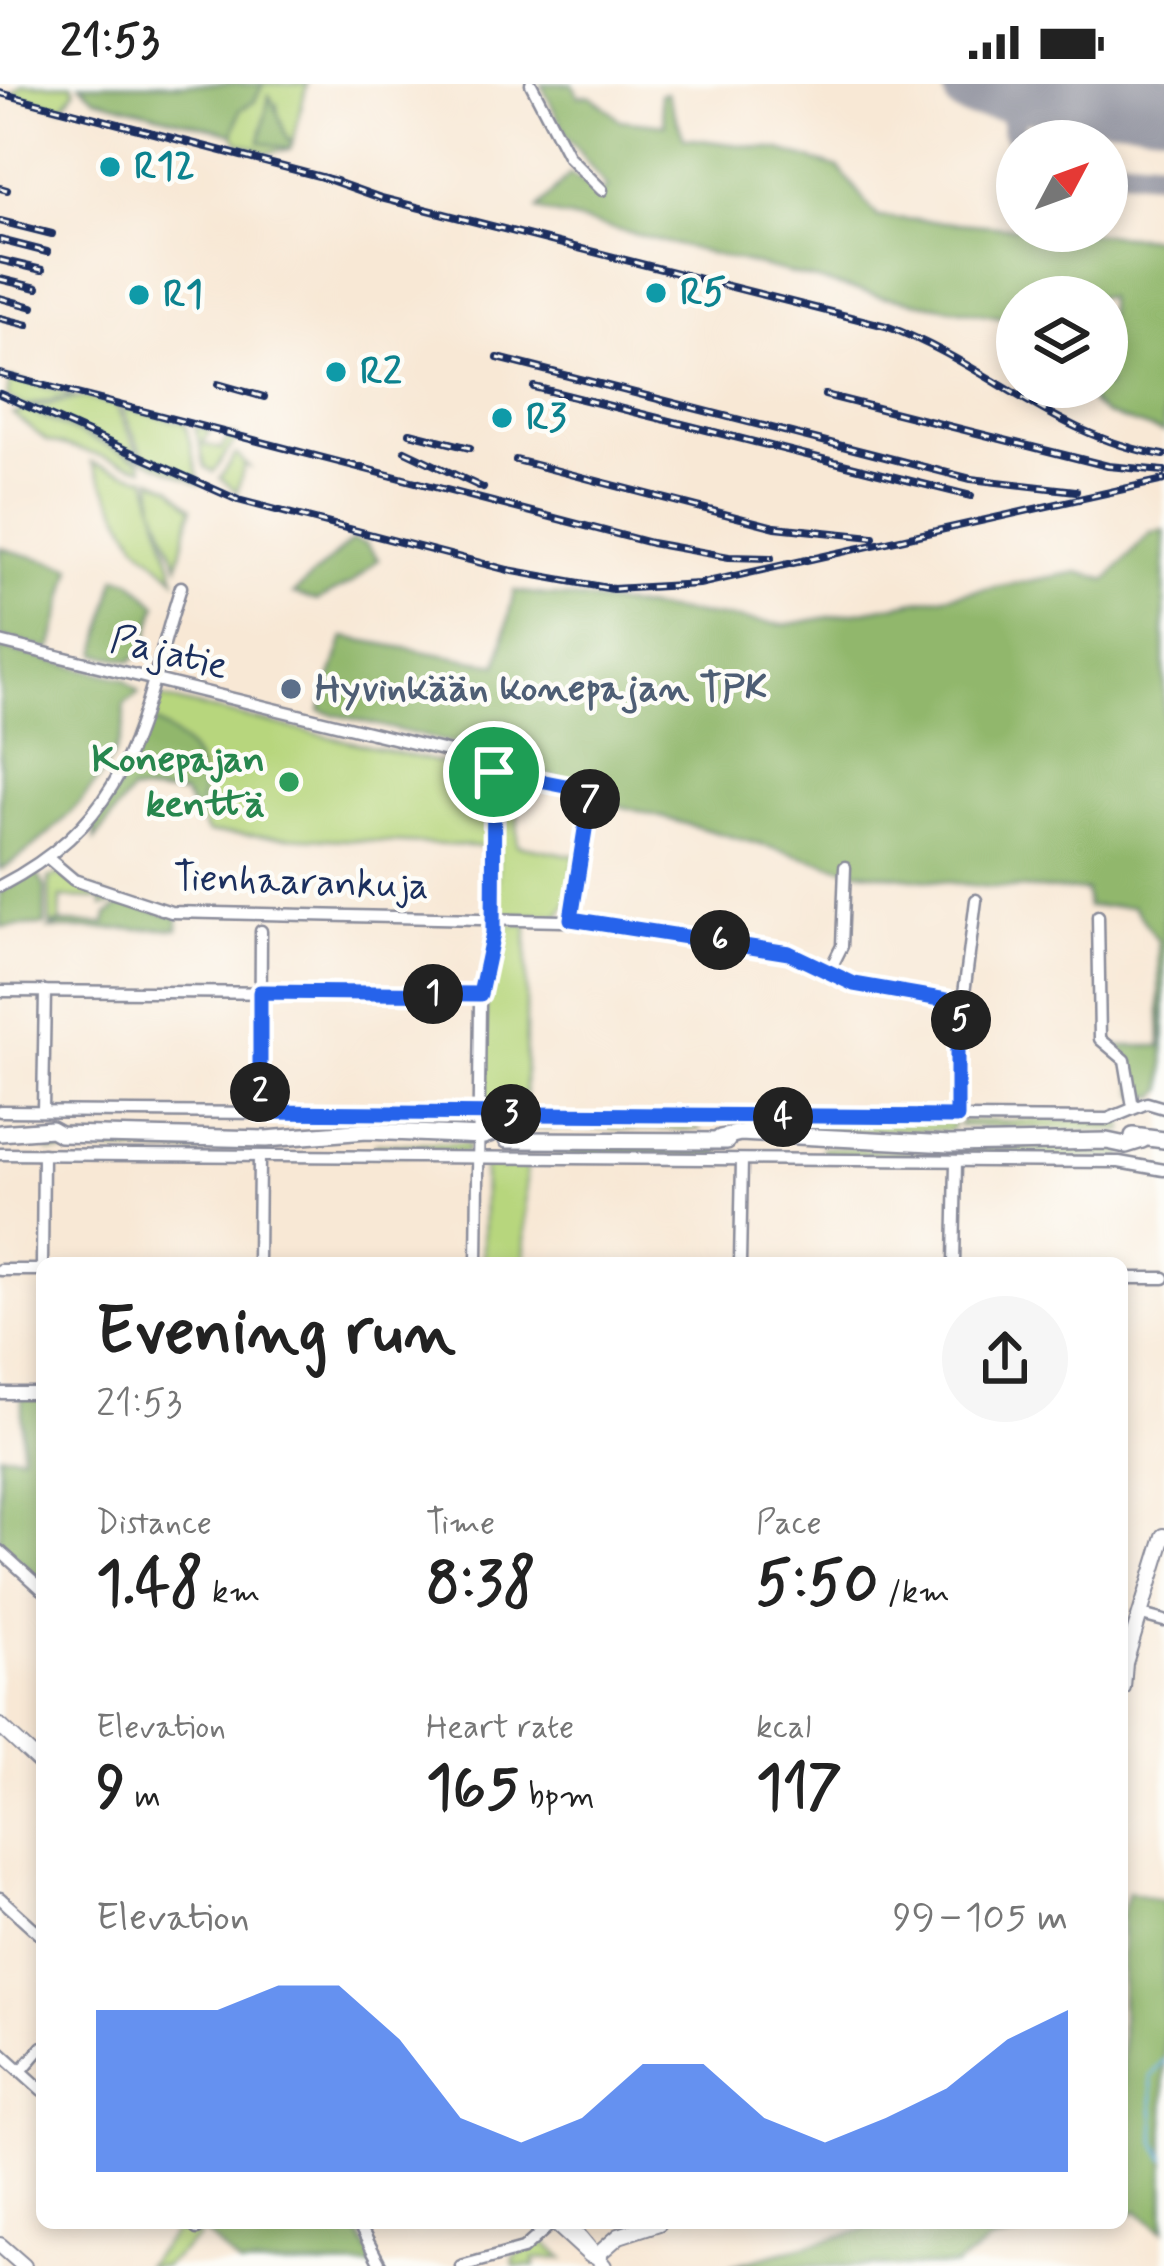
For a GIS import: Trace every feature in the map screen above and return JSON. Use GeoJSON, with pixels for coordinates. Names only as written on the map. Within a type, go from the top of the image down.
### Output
{"type":"FeatureCollection","features":[{"type":"Feature","properties":{"kind":"main road"},"geometry":{"type":"LineString","coordinates":[[0,1133],[45,1129],[243,1135],[266,1130],[275,1135],[367,1131],[481,1136],[499,1131],[514,1137],[720,1138],[732,1132],[759,1137],[933,1139],[950,1134],[976,1140],[1126,1145],[1164,1140]]}},
{"type":"Feature","properties":{"kind":"street"},"geometry":{"type":"LineString","coordinates":[[531,84],[569,157],[602,190]]}},
{"type":"Feature","properties":{"kind":"street"},"geometry":{"type":"LineString","coordinates":[[0,886],[48,858],[115,783],[143,728],[181,587]]}},
{"type":"Feature","properties":{"kind":"street","name":"Pajatie"},"geometry":{"type":"LineString","coordinates":[[0,642],[482,760],[494,772],[595,792],[571,919]]}},
{"type":"Feature","properties":{"kind":"street"},"geometry":{"type":"LineString","coordinates":[[477,1257],[480,994],[493,919],[494,772]]}},
{"type":"Feature","properties":{"kind":"street","name":"Tienhaarankuja"},"geometry":{"type":"LineString","coordinates":[[48,858],[74,880],[171,912],[571,919],[789,953],[880,990],[964,1003]]}},
{"type":"Feature","properties":{"kind":"street"},"geometry":{"type":"LineString","coordinates":[[829,972],[842,946],[845,867]]}},
{"type":"Feature","properties":{"kind":"street"},"geometry":{"type":"LineString","coordinates":[[957,1117],[957,1048],[976,900]]}},
{"type":"Feature","properties":{"kind":"street"},"geometry":{"type":"LineString","coordinates":[[1098,916],[1100,1039],[1128,1064],[1132,1107]]}},
{"type":"Feature","properties":{"kind":"street"},"geometry":{"type":"LineString","coordinates":[[260,1112],[261,931]]}},
{"type":"Feature","properties":{"kind":"street"},"geometry":{"type":"LineString","coordinates":[[0,991],[480,994]]}},
{"type":"Feature","properties":{"kind":"street"},"geometry":{"type":"LineString","coordinates":[[43,1111],[45,991]]}},
{"type":"Feature","properties":{"kind":"street"},"geometry":{"type":"LineString","coordinates":[[0,1111],[1108,1119],[1147,1103],[1164,1108]]}},
{"type":"Feature","properties":{"kind":"street"},"geometry":{"type":"LineString","coordinates":[[181,1112],[181,1134]]}},
{"type":"Feature","properties":{"kind":"street"},"geometry":{"type":"LineString","coordinates":[[0,1154],[1119,1162],[1164,1170]]}},
{"type":"Feature","properties":{"kind":"street"},"geometry":{"type":"LineString","coordinates":[[42,1257],[43,1154]]}},
{"type":"Feature","properties":{"kind":"street"},"geometry":{"type":"LineString","coordinates":[[258,1257],[259,1156]]}},
{"type":"Feature","properties":{"kind":"street"},"geometry":{"type":"LineString","coordinates":[[740,1257],[742,1160]]}},
{"type":"Feature","properties":{"kind":"street"},"geometry":{"type":"LineString","coordinates":[[954,1257],[956,1162]]}},
{"type":"Feature","properties":{"kind":"street"},"geometry":{"type":"LineString","coordinates":[[0,1270],[36,1267]]}},
{"type":"Feature","properties":{"kind":"street"},"geometry":{"type":"LineString","coordinates":[[1128,1278],[1164,1278]]}},
{"type":"Feature","properties":{"kind":"street"},"geometry":{"type":"LineString","coordinates":[[0,1393],[36,1393]]}},
{"type":"Feature","properties":{"kind":"street"},"geometry":{"type":"LineString","coordinates":[[1128,1679],[1164,1535]]}},
{"type":"Feature","properties":{"kind":"street"},"geometry":{"type":"LineString","coordinates":[[0,1551],[36,1584]]}},
{"type":"Feature","properties":{"kind":"street"},"geometry":{"type":"LineString","coordinates":[[1142,1615],[1164,1621]]}},
{"type":"Feature","properties":{"kind":"street"},"geometry":{"type":"LineString","coordinates":[[0,1726],[36,1757]]}},
{"type":"Feature","properties":{"kind":"street"},"geometry":{"type":"LineString","coordinates":[[0,1898],[36,1931]]}},
{"type":"Feature","properties":{"kind":"street"},"geometry":{"type":"LineString","coordinates":[[0,2052],[36,2085]]}},
{"type":"Feature","properties":{"kind":"street"},"geometry":{"type":"LineString","coordinates":[[21,2071],[36,2055]]}},
{"type":"Feature","properties":{"kind":"street"},"geometry":{"type":"LineString","coordinates":[[361,2229],[381,2266]]}},
{"type":"Feature","properties":{"kind":"street"},"geometry":{"type":"LineString","coordinates":[[461,2266],[523,2249],[548,2229]]}},
{"type":"Feature","properties":{"kind":"street"},"geometry":{"type":"LineString","coordinates":[[560,2229],[599,2262],[619,2236],[641,2229]]}},
{"type":"Feature","properties":{"kind":"street"},"geometry":{"type":"LineString","coordinates":[[0,2245],[24,2266]]}},
{"type":"Feature","properties":{"kind":"green space"},"geometry":{"type":"Polygon","coordinates":[[[23,84],[72,84],[75,91],[62,107],[12,94],[23,84]]]}},
{"type":"Feature","properties":{"kind":"green space"},"geometry":{"type":"Polygon","coordinates":[[[80,84],[263,84],[254,102],[240,110],[233,134],[95,98],[80,84]]]}},
{"type":"Feature","properties":{"kind":"green space"},"geometry":{"type":"Polygon","coordinates":[[[263,84],[307,84],[292,144],[279,127],[277,106],[260,141],[290,149],[268,152],[239,143],[233,134],[240,110],[254,102],[263,84]]]}},
{"type":"Feature","properties":{"kind":"green space"},"geometry":{"type":"Polygon","coordinates":[[[541,84],[573,84],[578,96],[592,96],[620,120],[665,125],[660,94],[667,93],[684,138],[780,150],[839,168],[878,217],[996,226],[996,252],[1128,252],[1128,236],[1164,239],[1164,433],[1097,408],[1128,408],[1128,276],[996,276],[996,316],[880,296],[537,210],[570,174],[600,193],[608,189],[567,136],[541,84]]]}},
{"type":"Feature","properties":{"kind":"green space"},"geometry":{"type":"Polygon","coordinates":[[[269,96],[292,144],[290,149],[260,142],[269,96]]]}},
{"type":"Feature","properties":{"kind":"green space"},"geometry":{"type":"Polygon","coordinates":[[[10,378],[75,395],[25,406],[7,397],[10,378]]]}},
{"type":"Feature","properties":{"kind":"green space"},"geometry":{"type":"Polygon","coordinates":[[[84,397],[116,406],[140,457],[30,408],[84,397]]]}},
{"type":"Feature","properties":{"kind":"green space"},"geometry":{"type":"Polygon","coordinates":[[[121,407],[185,423],[200,484],[145,459],[121,407]]]}},
{"type":"Feature","properties":{"kind":"green space"},"geometry":{"type":"Polygon","coordinates":[[[26,410],[141,461],[143,468],[47,441],[13,414],[26,410]]]}},
{"type":"Feature","properties":{"kind":"green space"},"geometry":{"type":"Polygon","coordinates":[[[195,426],[210,430],[203,444],[221,449],[229,435],[238,437],[213,472],[205,467],[195,426]]]}},
{"type":"Feature","properties":{"kind":"green space"},"geometry":{"type":"Polygon","coordinates":[[[236,454],[249,467],[244,466],[237,492],[220,478],[236,454]]]}},
{"type":"Feature","properties":{"kind":"green space"},"geometry":{"type":"Polygon","coordinates":[[[92,463],[147,478],[175,578],[137,544],[92,463]]]}},
{"type":"Feature","properties":{"kind":"green space"},"geometry":{"type":"Polygon","coordinates":[[[152,479],[171,487],[192,508],[178,565],[155,507],[152,479]]]}},
{"type":"Feature","properties":{"kind":"green space"},"geometry":{"type":"Polygon","coordinates":[[[1164,530],[1164,1090],[1156,1097],[1136,1094],[1131,1060],[1116,1046],[1161,1046],[1158,941],[1133,906],[1087,907],[1086,891],[988,887],[855,871],[603,801],[558,777],[499,765],[488,752],[320,711],[344,637],[498,665],[514,591],[785,625],[1078,572],[1107,580],[1150,533],[1164,530]]]}},
{"type":"Feature","properties":{"kind":"green space"},"geometry":{"type":"Polygon","coordinates":[[[352,540],[366,544],[378,559],[352,583],[317,601],[293,594],[352,540]]]}},
{"type":"Feature","properties":{"kind":"green space"},"geometry":{"type":"Polygon","coordinates":[[[0,548],[72,567],[51,650],[0,637],[0,548]]]}},
{"type":"Feature","properties":{"kind":"green space"},"geometry":{"type":"Polygon","coordinates":[[[116,577],[131,580],[157,605],[144,650],[131,661],[97,654],[116,577]]]}},
{"type":"Feature","properties":{"kind":"green space"},"geometry":{"type":"Polygon","coordinates":[[[0,648],[124,679],[139,693],[124,705],[115,751],[83,799],[40,841],[0,870],[0,648]]]}},
{"type":"Feature","properties":{"kind":"green space"},"geometry":{"type":"Polygon","coordinates":[[[158,697],[489,774],[488,847],[208,833],[183,794],[131,792],[120,785],[158,697]]]}},
{"type":"Feature","properties":{"kind":"green space"},"geometry":{"type":"Polygon","coordinates":[[[151,719],[195,758],[202,784],[197,815],[183,794],[131,792],[95,840],[93,821],[120,785],[151,719]]]}},
{"type":"Feature","properties":{"kind":"green space"},"geometry":{"type":"Polygon","coordinates":[[[519,777],[517,845],[576,856],[567,904],[559,915],[505,915],[496,905],[499,782],[519,777]]]}},
{"type":"Feature","properties":{"kind":"green space"},"geometry":{"type":"Polygon","coordinates":[[[36,871],[45,887],[45,925],[0,927],[0,892],[36,871]]]}},
{"type":"Feature","properties":{"kind":"green space"},"geometry":{"type":"Polygon","coordinates":[[[59,875],[111,898],[111,905],[103,906],[102,899],[61,898],[60,923],[50,925],[49,878],[59,875]]]}},
{"type":"Feature","properties":{"kind":"green space"},"geometry":{"type":"Polygon","coordinates":[[[123,903],[178,917],[178,929],[50,929],[60,923],[105,924],[107,915],[123,903]]]}},
{"type":"Feature","properties":{"kind":"green space"},"geometry":{"type":"Polygon","coordinates":[[[527,924],[525,1109],[490,1109],[484,1104],[485,994],[497,933],[500,925],[527,924]]]}},
{"type":"Feature","properties":{"kind":"green space"},"geometry":{"type":"Polygon","coordinates":[[[501,1118],[696,1120],[699,1129],[501,1128],[501,1118]]]}},
{"type":"Feature","properties":{"kind":"green space"},"geometry":{"type":"Polygon","coordinates":[[[1122,1120],[1124,1131],[959,1126],[961,1121],[1122,1120]]]}},
{"type":"Feature","properties":{"kind":"green space"},"geometry":{"type":"Polygon","coordinates":[[[743,1121],[954,1122],[951,1130],[743,1129],[743,1121]]]}},
{"type":"Feature","properties":{"kind":"green space"},"geometry":{"type":"Polygon","coordinates":[[[48,1142],[204,1143],[204,1152],[49,1151],[48,1142]]]}},
{"type":"Feature","properties":{"kind":"green space"},"geometry":{"type":"Polygon","coordinates":[[[376,1144],[469,1147],[465,1153],[375,1153],[376,1144]]]}},
{"type":"Feature","properties":{"kind":"green space"},"geometry":{"type":"Polygon","coordinates":[[[554,1145],[717,1146],[721,1155],[556,1154],[554,1145]]]}},
{"type":"Feature","properties":{"kind":"green space"},"geometry":{"type":"Polygon","coordinates":[[[823,1147],[937,1154],[954,1150],[954,1156],[822,1155],[823,1147]]]}},
{"type":"Feature","properties":{"kind":"green space"},"geometry":{"type":"Polygon","coordinates":[[[959,1148],[1123,1149],[1123,1158],[959,1156],[959,1148]]]}},
{"type":"Feature","properties":{"kind":"green space"},"geometry":{"type":"Polygon","coordinates":[[[526,1163],[525,1257],[483,1257],[484,1167],[526,1163]]]}},
{"type":"Feature","properties":{"kind":"green space"},"geometry":{"type":"Polygon","coordinates":[[[22,1397],[36,1397],[36,1576],[0,1543],[0,1454],[22,1455],[22,1397]]]}},
{"type":"Feature","properties":{"kind":"green space"},"geometry":{"type":"Polygon","coordinates":[[[1128,1891],[1164,1901],[1164,2231],[1137,2211],[1128,2213],[1128,1891]]]}},
{"type":"Feature","properties":{"kind":"green space"},"geometry":{"type":"Polygon","coordinates":[[[177,2229],[189,2229],[199,2237],[164,2266],[145,2266],[177,2229]]]}},
{"type":"Feature","properties":{"kind":"green space"},"geometry":{"type":"Polygon","coordinates":[[[200,2229],[356,2229],[376,2266],[240,2266],[200,2229]]]}},
{"type":"Feature","properties":{"kind":"green space"},"geometry":{"type":"Polygon","coordinates":[[[868,2229],[1053,2229],[991,2242],[955,2266],[730,2266],[868,2229]]]}},
{"type":"Feature","properties":{"kind":"green space"},"geometry":{"type":"Polygon","coordinates":[[[543,2241],[563,2258],[534,2259],[535,2266],[514,2266],[514,2257],[543,2241]]]}},
{"type":"Feature","properties":{"kind":"waterway"},"geometry":{"type":"LineString","coordinates":[[1164,2060],[1151,2077],[1156,2141],[1164,2159]]}},
{"type":"Feature","properties":{"kind":"taxiway"},"geometry":{"type":"LineString","coordinates":[[1014,120],[1016,92]]}},
{"type":"Feature","properties":{"kind":"taxiway"},"geometry":{"type":"LineString","coordinates":[[1128,169],[1164,172]]}},
{"type":"Feature","properties":{"kind":"runway"},"geometry":{"type":"LineString","coordinates":[[973,88],[1164,104]]}},
{"type":"Feature","properties":{"kind":"railway"},"geometry":{"type":"LineString","coordinates":[[0,93],[337,181]]}},
{"type":"Feature","properties":{"kind":"railway"},"geometry":{"type":"LineString","coordinates":[[322,177],[381,198],[886,326],[1090,433],[1164,455]]}},
{"type":"Feature","properties":{"kind":"railway"},"geometry":{"type":"LineString","coordinates":[[0,188],[7,190]]}},
{"type":"Feature","properties":{"kind":"railway"},"geometry":{"type":"LineString","coordinates":[[0,221],[52,234]]}},
{"type":"Feature","properties":{"kind":"railway"},"geometry":{"type":"LineString","coordinates":[[0,240],[47,252]]}},
{"type":"Feature","properties":{"kind":"railway"},"geometry":{"type":"LineString","coordinates":[[0,260],[42,270]]}},
{"type":"Feature","properties":{"kind":"railway"},"geometry":{"type":"LineString","coordinates":[[0,279],[37,288]]}},
{"type":"Feature","properties":{"kind":"railway"},"geometry":{"type":"LineString","coordinates":[[0,298],[33,307]]}},
{"type":"Feature","properties":{"kind":"railway"},"geometry":{"type":"LineString","coordinates":[[0,318],[28,325]]}},
{"type":"Feature","properties":{"kind":"railway"},"geometry":{"type":"LineString","coordinates":[[498,358],[971,479],[1076,491]]}},
{"type":"Feature","properties":{"kind":"railway"},"geometry":{"type":"LineString","coordinates":[[0,374],[651,543],[729,557],[771,558]]}},
{"type":"Feature","properties":{"kind":"railway"},"geometry":{"type":"LineString","coordinates":[[218,384],[264,397]]}},
{"type":"Feature","properties":{"kind":"railway"},"geometry":{"type":"LineString","coordinates":[[534,387],[971,496]]}},
{"type":"Feature","properties":{"kind":"railway"},"geometry":{"type":"LineString","coordinates":[[0,394],[238,500],[508,570],[613,589],[699,584],[1164,480]]}},
{"type":"Feature","properties":{"kind":"railway"},"geometry":{"type":"LineString","coordinates":[[825,395],[1108,466],[1164,471]]}},
{"type":"Feature","properties":{"kind":"railway"},"geometry":{"type":"LineString","coordinates":[[410,433],[470,448]]}},
{"type":"Feature","properties":{"kind":"railway"},"geometry":{"type":"LineString","coordinates":[[405,451],[483,488]]}},
{"type":"Feature","properties":{"kind":"railway"},"geometry":{"type":"LineString","coordinates":[[516,460],[775,527],[873,537]]}},
{"type":"Feature","properties":{"kind":"place","name":"R12"},"geometry":{"type":"Point","coordinates":[110,167]}},
{"type":"Feature","properties":{"kind":"place","name":"R5"},"geometry":{"type":"Point","coordinates":[656,293]}},
{"type":"Feature","properties":{"kind":"place","name":"R1"},"geometry":{"type":"Point","coordinates":[139,295]}},
{"type":"Feature","properties":{"kind":"place","name":"R2"},"geometry":{"type":"Point","coordinates":[336,372]}},
{"type":"Feature","properties":{"kind":"place","name":"R3"},"geometry":{"type":"Point","coordinates":[502,418]}},
{"type":"Feature","properties":{"kind":"place","name":"Hyvinkään konepajan TPK"},"geometry":{"type":"Point","coordinates":[291,689]}},
{"type":"Feature","properties":{"kind":"place","name":"Konepajan kenttä"},"geometry":{"type":"Point","coordinates":[289,782]}},
{"type":"Feature","properties":{"kind":"route"},"geometry":{"type":"LineString","coordinates":[[494,772],[591,791],[571,919],[789,953],[854,984],[964,1003],[958,1029],[957,1117],[260,1112],[260,992],[480,994],[493,933],[494,772]]}}]}
